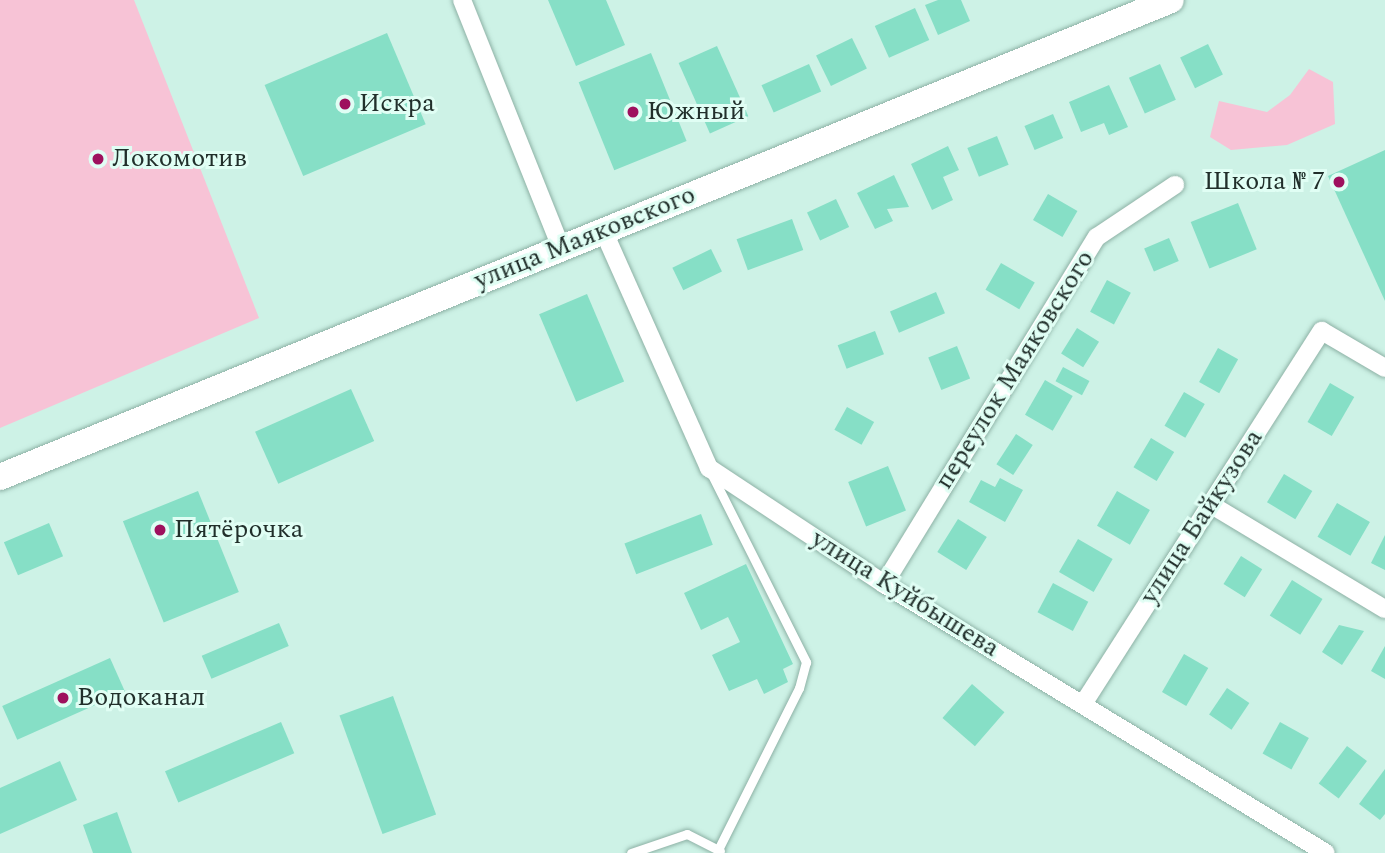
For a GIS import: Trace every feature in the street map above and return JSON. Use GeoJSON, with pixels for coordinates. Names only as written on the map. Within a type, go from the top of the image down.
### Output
{"type":"FeatureCollection","features":[{"type":"Feature","properties":{"kind":"main road","name":"улица Маяковского"},"geometry":{"type":"LineString","coordinates":[[0,477],[1171,0]]}},
{"type":"Feature","properties":{"kind":"street"},"geometry":{"type":"LineString","coordinates":[[462,0],[561,248]]}},
{"type":"Feature","properties":{"kind":"street","name":"переулок Маяковского"},"geometry":{"type":"LineString","coordinates":[[884,584],[1097,237],[1175,185]]}},
{"type":"Feature","properties":{"kind":"street"},"geometry":{"type":"LineString","coordinates":[[603,230],[709,468]]}},
{"type":"Feature","properties":{"kind":"street","name":"улица Байкузова"},"geometry":{"type":"LineString","coordinates":[[1083,704],[1322,331],[1385,368]]}},
{"type":"Feature","properties":{"kind":"street","name":"улица Куйбышева"},"geometry":{"type":"LineString","coordinates":[[709,468],[884,584],[1326,853]]}},
{"type":"Feature","properties":{"kind":"street"},"geometry":{"type":"LineString","coordinates":[[1210,504],[1385,608]]}},
{"type":"Feature","properties":{"kind":"lane"},"geometry":{"type":"LineString","coordinates":[[631,853],[687,834],[720,850],[799,688],[806,662],[709,468]]}},
{"type":"Feature","properties":{"kind":"shaded area","name":"Локомотив"},"geometry":{"type":"Polygon","coordinates":[[[0,0],[134,0],[259,318],[0,428],[0,0]]]}},
{"type":"Feature","properties":{"kind":"shaded area"},"geometry":{"type":"Polygon","coordinates":[[[1309,69],[1333,82],[1335,124],[1287,145],[1231,150],[1210,137],[1219,101],[1267,112],[1290,95],[1309,69]]]}},
{"type":"Feature","properties":{"kind":"building"},"geometry":{"type":"Polygon","coordinates":[[[548,0],[606,0],[625,45],[576,66],[548,0]]]}},
{"type":"Feature","properties":{"kind":"building"},"geometry":{"type":"Polygon","coordinates":[[[938,0],[961,0],[970,21],[938,35],[925,5],[938,0]]]}},
{"type":"Feature","properties":{"kind":"building"},"geometry":{"type":"Polygon","coordinates":[[[915,8],[929,40],[889,58],[875,26],[915,8]]]}},
{"type":"Feature","properties":{"kind":"building","name":"Искра"},"geometry":{"type":"Polygon","coordinates":[[[387,33],[426,124],[303,176],[265,85],[387,33]]]}},
{"type":"Feature","properties":{"kind":"building"},"geometry":{"type":"Polygon","coordinates":[[[852,38],[867,69],[831,86],[816,56],[852,38]]]}},
{"type":"Feature","properties":{"kind":"building"},"geometry":{"type":"Polygon","coordinates":[[[1208,44],[1223,75],[1195,88],[1180,58],[1208,44]]]}},
{"type":"Feature","properties":{"kind":"building"},"geometry":{"type":"Polygon","coordinates":[[[717,46],[748,116],[710,133],[679,63],[717,46]]]}},
{"type":"Feature","properties":{"kind":"building","name":"Южный"},"geometry":{"type":"Polygon","coordinates":[[[651,53],[687,141],[614,170],[579,82],[651,53]]]}},
{"type":"Feature","properties":{"kind":"building"},"geometry":{"type":"Polygon","coordinates":[[[809,64],[821,91],[774,113],[761,85],[809,64]]]}},
{"type":"Feature","properties":{"kind":"building"},"geometry":{"type":"Polygon","coordinates":[[[1160,64],[1176,100],[1145,113],[1129,78],[1160,64]]]}},
{"type":"Feature","properties":{"kind":"building"},"geometry":{"type":"Polygon","coordinates":[[[1109,85],[1128,127],[1109,135],[1104,123],[1081,132],[1069,102],[1109,85]]]}},
{"type":"Feature","properties":{"kind":"building"},"geometry":{"type":"Polygon","coordinates":[[[1053,114],[1063,138],[1035,150],[1024,126],[1053,114]]]}},
{"type":"Feature","properties":{"kind":"building"},"geometry":{"type":"Polygon","coordinates":[[[997,136],[1009,165],[979,177],[967,148],[997,136]]]}},
{"type":"Feature","properties":{"kind":"building"},"geometry":{"type":"Polygon","coordinates":[[[948,146],[959,170],[943,177],[953,200],[932,210],[911,164],[948,146]]]}},
{"type":"Feature","properties":{"kind":"building"},"geometry":{"type":"Polygon","coordinates":[[[1385,150],[1385,301],[1328,176],[1385,150]]]}},
{"type":"Feature","properties":{"kind":"building"},"geometry":{"type":"Polygon","coordinates":[[[894,175],[909,207],[887,209],[893,221],[875,229],[857,193],[894,175]]]}},
{"type":"Feature","properties":{"kind":"building"},"geometry":{"type":"Polygon","coordinates":[[[1048,194],[1077,211],[1062,237],[1033,220],[1048,194]]]}},
{"type":"Feature","properties":{"kind":"building"},"geometry":{"type":"Polygon","coordinates":[[[836,199],[849,227],[820,241],[807,213],[836,199]]]}},
{"type":"Feature","properties":{"kind":"building"},"geometry":{"type":"Polygon","coordinates":[[[1238,203],[1257,249],[1209,268],[1191,222],[1238,203]]]}},
{"type":"Feature","properties":{"kind":"building"},"geometry":{"type":"Polygon","coordinates":[[[792,219],[803,250],[748,270],[737,239],[792,219]]]}},
{"type":"Feature","properties":{"kind":"building"},"geometry":{"type":"Polygon","coordinates":[[[1169,238],[1179,261],[1154,272],[1144,249],[1169,238]]]}},
{"type":"Feature","properties":{"kind":"building"},"geometry":{"type":"Polygon","coordinates":[[[711,249],[722,271],[683,290],[672,268],[711,249]]]}},
{"type":"Feature","properties":{"kind":"building"},"geometry":{"type":"Polygon","coordinates":[[[1001,263],[1035,282],[1019,309],[986,290],[1001,263]]]}},
{"type":"Feature","properties":{"kind":"building"},"geometry":{"type":"Polygon","coordinates":[[[1107,280],[1131,293],[1114,324],[1090,312],[1107,280]]]}},
{"type":"Feature","properties":{"kind":"building"},"geometry":{"type":"Polygon","coordinates":[[[936,292],[945,313],[899,333],[890,312],[936,292]]]}},
{"type":"Feature","properties":{"kind":"building"},"geometry":{"type":"Polygon","coordinates":[[[587,294],[624,381],[576,402],[539,314],[587,294]]]}},
{"type":"Feature","properties":{"kind":"building"},"geometry":{"type":"Polygon","coordinates":[[[1077,328],[1099,342],[1083,367],[1061,353],[1077,328]]]}},
{"type":"Feature","properties":{"kind":"building"},"geometry":{"type":"Polygon","coordinates":[[[875,331],[884,354],[847,369],[838,345],[875,331]]]}},
{"type":"Feature","properties":{"kind":"building"},"geometry":{"type":"Polygon","coordinates":[[[957,346],[970,378],[941,390],[928,358],[957,346]]]}},
{"type":"Feature","properties":{"kind":"building"},"geometry":{"type":"Polygon","coordinates":[[[1218,348],[1238,359],[1219,393],[1199,382],[1218,348]]]}},
{"type":"Feature","properties":{"kind":"building"},"geometry":{"type":"Polygon","coordinates":[[[1063,367],[1089,381],[1082,395],[1055,381],[1063,367]]]}},
{"type":"Feature","properties":{"kind":"building"},"geometry":{"type":"Polygon","coordinates":[[[1045,380],[1073,396],[1053,431],[1025,415],[1045,380]]]}},
{"type":"Feature","properties":{"kind":"building"},"geometry":{"type":"Polygon","coordinates":[[[1330,383],[1354,397],[1332,436],[1308,422],[1330,383]]]}},
{"type":"Feature","properties":{"kind":"building"},"geometry":{"type":"Polygon","coordinates":[[[351,389],[374,441],[278,484],[255,432],[351,389]]]}},
{"type":"Feature","properties":{"kind":"building"},"geometry":{"type":"Polygon","coordinates":[[[1184,392],[1205,404],[1185,438],[1164,426],[1184,392]]]}},
{"type":"Feature","properties":{"kind":"building"},"geometry":{"type":"Polygon","coordinates":[[[847,407],[874,422],[862,445],[834,430],[847,407]]]}},
{"type":"Feature","properties":{"kind":"building"},"geometry":{"type":"Polygon","coordinates":[[[1016,434],[1033,445],[1013,475],[996,464],[1016,434]]]}},
{"type":"Feature","properties":{"kind":"building"},"geometry":{"type":"Polygon","coordinates":[[[1151,438],[1174,452],[1157,481],[1133,467],[1151,438]]]}},
{"type":"Feature","properties":{"kind":"building"},"geometry":{"type":"Polygon","coordinates":[[[888,466],[906,511],[866,527],[848,482],[888,466]]]}},
{"type":"Feature","properties":{"kind":"building"},"geometry":{"type":"Polygon","coordinates":[[[1284,474],[1312,491],[1295,519],[1267,502],[1284,474]]]}},
{"type":"Feature","properties":{"kind":"building"},"geometry":{"type":"Polygon","coordinates":[[[1000,478],[1023,490],[1005,522],[969,502],[981,480],[995,487],[1000,478]]]}},
{"type":"Feature","properties":{"kind":"building"},"geometry":{"type":"Polygon","coordinates":[[[198,491],[239,592],[164,622],[123,521],[198,491]]]}},
{"type":"Feature","properties":{"kind":"building"},"geometry":{"type":"Polygon","coordinates":[[[1117,491],[1150,510],[1130,545],[1097,526],[1117,491]]]}},
{"type":"Feature","properties":{"kind":"building"},"geometry":{"type":"Polygon","coordinates":[[[1337,503],[1370,522],[1350,556],[1318,537],[1337,503]]]}},
{"type":"Feature","properties":{"kind":"building"},"geometry":{"type":"Polygon","coordinates":[[[701,514],[713,545],[636,574],[624,543],[701,514]]]}},
{"type":"Feature","properties":{"kind":"building"},"geometry":{"type":"Polygon","coordinates":[[[958,519],[987,537],[966,570],[937,552],[958,519]]]}},
{"type":"Feature","properties":{"kind":"building"},"geometry":{"type":"Polygon","coordinates":[[[49,523],[63,556],[18,575],[4,542],[49,523]]]}},
{"type":"Feature","properties":{"kind":"building"},"geometry":{"type":"Polygon","coordinates":[[[1385,535],[1385,570],[1371,563],[1385,535]]]}},
{"type":"Feature","properties":{"kind":"building"},"geometry":{"type":"Polygon","coordinates":[[[1078,539],[1113,559],[1094,592],[1059,572],[1078,539]]]}},
{"type":"Feature","properties":{"kind":"building"},"geometry":{"type":"Polygon","coordinates":[[[1241,556],[1262,569],[1245,597],[1224,584],[1241,556]]]}},
{"type":"Feature","properties":{"kind":"building"},"geometry":{"type":"Polygon","coordinates":[[[746,564],[793,664],[783,669],[788,682],[764,694],[757,679],[729,691],[712,655],[740,642],[728,617],[701,630],[684,593],[746,564]]]}},
{"type":"Feature","properties":{"kind":"building"},"geometry":{"type":"Polygon","coordinates":[[[1292,580],[1323,599],[1300,635],[1270,616],[1292,580]]]}},
{"type":"Feature","properties":{"kind":"building"},"geometry":{"type":"Polygon","coordinates":[[[1053,583],[1088,602],[1073,631],[1038,612],[1053,583]]]}},
{"type":"Feature","properties":{"kind":"building"},"geometry":{"type":"Polygon","coordinates":[[[279,623],[289,646],[211,679],[202,656],[279,623]]]}},
{"type":"Feature","properties":{"kind":"building"},"geometry":{"type":"Polygon","coordinates":[[[1339,625],[1364,631],[1342,665],[1322,652],[1339,625]]]}},
{"type":"Feature","properties":{"kind":"building"},"geometry":{"type":"Polygon","coordinates":[[[1385,646],[1385,679],[1371,671],[1385,646]]]}},
{"type":"Feature","properties":{"kind":"building"},"geometry":{"type":"Polygon","coordinates":[[[1184,654],[1208,668],[1186,706],[1162,692],[1184,654]]]}},
{"type":"Feature","properties":{"kind":"building","name":"Водоканал"},"geometry":{"type":"Polygon","coordinates":[[[110,658],[125,692],[17,740],[2,706],[110,658]]]}},
{"type":"Feature","properties":{"kind":"building"},"geometry":{"type":"Polygon","coordinates":[[[972,684],[1004,712],[975,746],[942,718],[972,684]]]}},
{"type":"Feature","properties":{"kind":"building"},"geometry":{"type":"Polygon","coordinates":[[[1227,688],[1249,703],[1231,730],[1209,715],[1227,688]]]}},
{"type":"Feature","properties":{"kind":"building"},"geometry":{"type":"Polygon","coordinates":[[[393,696],[436,814],[383,834],[339,715],[393,696]]]}},
{"type":"Feature","properties":{"kind":"building"},"geometry":{"type":"Polygon","coordinates":[[[281,722],[294,753],[178,803],[165,771],[281,722]]]}},
{"type":"Feature","properties":{"kind":"building"},"geometry":{"type":"Polygon","coordinates":[[[1280,722],[1309,738],[1291,769],[1263,753],[1280,722]]]}},
{"type":"Feature","properties":{"kind":"building"},"geometry":{"type":"Polygon","coordinates":[[[1347,746],[1367,761],[1339,799],[1319,784],[1347,746]]]}},
{"type":"Feature","properties":{"kind":"building"},"geometry":{"type":"Polygon","coordinates":[[[60,761],[77,800],[0,834],[0,788],[60,761]]]}},
{"type":"Feature","properties":{"kind":"building"},"geometry":{"type":"Polygon","coordinates":[[[1385,769],[1385,814],[1380,820],[1359,804],[1385,769]]]}},
{"type":"Feature","properties":{"kind":"building"},"geometry":{"type":"Polygon","coordinates":[[[117,812],[132,853],[93,853],[83,825],[117,812]]]}},
{"type":"Feature","properties":{"kind":"place","name":"Искра"},"geometry":{"type":"Point","coordinates":[345,104]}},
{"type":"Feature","properties":{"kind":"place","name":"Южный"},"geometry":{"type":"Point","coordinates":[633,112]}},
{"type":"Feature","properties":{"kind":"place","name":"Локомотив"},"geometry":{"type":"Point","coordinates":[98,159]}},
{"type":"Feature","properties":{"kind":"place","name":"Школа № 7"},"geometry":{"type":"Point","coordinates":[1339,182]}},
{"type":"Feature","properties":{"kind":"place","name":"Пятёрочка"},"geometry":{"type":"Point","coordinates":[160,530]}},
{"type":"Feature","properties":{"kind":"place","name":"Водоканал"},"geometry":{"type":"Point","coordinates":[63,698]}}]}
